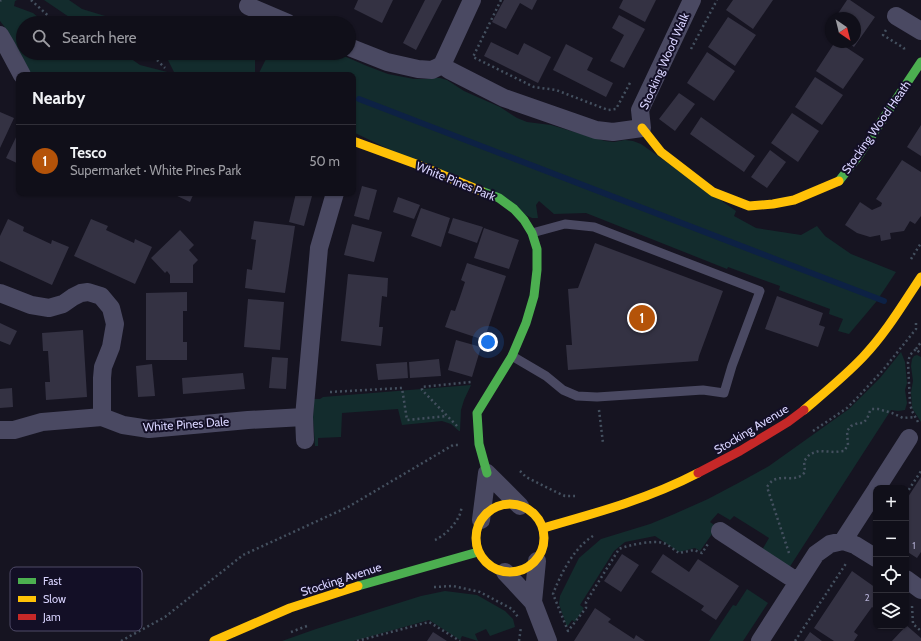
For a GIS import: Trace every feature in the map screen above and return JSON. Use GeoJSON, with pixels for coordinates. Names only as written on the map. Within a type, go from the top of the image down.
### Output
{"type":"FeatureCollection","features":[{"type":"Feature","properties":{"kind":"street"},"geometry":{"type":"LineString","coordinates":[[356,50],[387,62],[418,69],[432,70],[442,65],[472,0]]}},
{"type":"Feature","properties":{"kind":"street","name":"Stocking Wood Walk"},"geometry":{"type":"LineString","coordinates":[[442,65],[448,70],[504,98],[596,130],[613,132],[642,128],[640,110],[692,0]]}},
{"type":"Feature","properties":{"kind":"street"},"geometry":{"type":"LineString","coordinates":[[248,6],[272,16]]}},
{"type":"Feature","properties":{"kind":"street"},"geometry":{"type":"LineString","coordinates":[[896,16],[921,32]]}},
{"type":"Feature","properties":{"kind":"street"},"geometry":{"type":"LineString","coordinates":[[0,36],[8,47],[20,72]]}},
{"type":"Feature","properties":{"kind":"street","name":"Stocking Wood Heath"},"geometry":{"type":"LineString","coordinates":[[642,128],[661,152],[713,192],[749,206],[794,200],[838,182],[857,158],[921,62]]}},
{"type":"Feature","properties":{"kind":"street","name":"White Pines Park"},"geometry":{"type":"LineString","coordinates":[[356,142],[416,164],[499,198],[514,209],[524,220],[532,233],[537,249],[537,270],[534,296],[526,323],[512,356],[477,413],[479,444],[487,473]]}},
{"type":"Feature","properties":{"kind":"street"},"geometry":{"type":"LineString","coordinates":[[305,440],[304,417],[319,248],[334,196]]}},
{"type":"Feature","properties":{"kind":"street","name":"Stocking Avenue"},"geometry":{"type":"LineString","coordinates":[[543,528],[615,507],[669,488],[740,451],[794,418],[835,384],[864,356],[883,333],[921,277]]}},
{"type":"Feature","properties":{"kind":"street"},"geometry":{"type":"LineString","coordinates":[[0,293],[31,305],[49,308],[63,304],[81,293],[88,292],[101,296],[111,308],[115,324],[111,347],[104,366],[102,378],[102,417]]}},
{"type":"Feature","properties":{"kind":"street","name":"White Pines Dale"},"geometry":{"type":"LineString","coordinates":[[0,430],[14,430],[42,422],[102,417],[123,425],[149,429],[248,420],[304,417]]}},
{"type":"Feature","properties":{"kind":"street"},"geometry":{"type":"LineString","coordinates":[[879,485],[909,438]]}},
{"type":"Feature","properties":{"kind":"street"},"geometry":{"type":"LineString","coordinates":[[487,473],[520,506]]}},
{"type":"Feature","properties":{"kind":"street"},"geometry":{"type":"LineString","coordinates":[[481,520],[498,506],[509,504],[530,510],[538,518],[543,528],[545,539],[542,551],[536,561],[528,568],[516,572],[505,572],[494,569],[485,562],[478,552],[476,541],[477,530],[481,520],[487,473]]}},
{"type":"Feature","properties":{"kind":"street"},"geometry":{"type":"LineString","coordinates":[[844,541],[873,494]]}},
{"type":"Feature","properties":{"kind":"street"},"geometry":{"type":"LineString","coordinates":[[720,531],[798,582]]}},
{"type":"Feature","properties":{"kind":"street"},"geometry":{"type":"LineString","coordinates":[[760,641],[816,554],[830,544],[844,541],[855,545],[874,557]]}},
{"type":"Feature","properties":{"kind":"street","name":"Stocking Avenue"},"geometry":{"type":"LineString","coordinates":[[214,641],[272,615],[301,604],[407,571],[478,552]]}},
{"type":"Feature","properties":{"kind":"street"},"geometry":{"type":"LineString","coordinates":[[533,602],[536,561]]}},
{"type":"Feature","properties":{"kind":"street"},"geometry":{"type":"LineString","coordinates":[[505,572],[533,602],[548,641]]}},
{"type":"Feature","properties":{"kind":"street"},"geometry":{"type":"LineString","coordinates":[[909,585],[915,596]]}},
{"type":"Feature","properties":{"kind":"lane"},"geometry":{"type":"LineString","coordinates":[[512,356],[546,376],[562,390],[577,396],[597,397],[703,390],[724,393],[760,291],[594,228],[565,224],[532,233]]}},
{"type":"Feature","properties":{"kind":"path"},"geometry":{"type":"LineString","coordinates":[[31,0],[48,16]]}},
{"type":"Feature","properties":{"kind":"path"},"geometry":{"type":"LineString","coordinates":[[501,0],[473,57],[534,87],[556,90],[608,110],[616,109],[635,75]]}},
{"type":"Feature","properties":{"kind":"path"},"geometry":{"type":"LineString","coordinates":[[688,56],[717,0]]}},
{"type":"Feature","properties":{"kind":"path"},"geometry":{"type":"LineString","coordinates":[[883,35],[904,48],[905,54]]}},
{"type":"Feature","properties":{"kind":"path"},"geometry":{"type":"LineString","coordinates":[[157,60],[166,68]]}},
{"type":"Feature","properties":{"kind":"path"},"geometry":{"type":"LineString","coordinates":[[909,263],[921,243]]}},
{"type":"Feature","properties":{"kind":"path"},"geometry":{"type":"LineString","coordinates":[[921,342],[910,356],[908,362],[910,404],[915,417],[921,425]]}},
{"type":"Feature","properties":{"kind":"path"},"geometry":{"type":"LineString","coordinates":[[916,349],[921,354]]}},
{"type":"Feature","properties":{"kind":"path"},"geometry":{"type":"LineString","coordinates":[[460,429],[422,390],[422,387],[474,382]]}},
{"type":"Feature","properties":{"kind":"path"},"geometry":{"type":"LineString","coordinates":[[330,392],[402,388],[407,420],[447,416]]}},
{"type":"Feature","properties":{"kind":"path"},"geometry":{"type":"LineString","coordinates":[[597,397],[603,443]]}},
{"type":"Feature","properties":{"kind":"path"},"geometry":{"type":"LineString","coordinates":[[790,556],[767,487],[772,481],[782,478],[795,478],[802,476],[805,472],[804,461],[810,454],[819,451],[844,451],[848,445],[847,431],[851,426],[858,423],[863,423],[867,419],[872,409],[892,413],[903,418],[915,417]]}},
{"type":"Feature","properties":{"kind":"path"},"geometry":{"type":"LineString","coordinates":[[142,630],[165,617],[243,555],[348,507],[453,445],[479,444]]}},
{"type":"Feature","properties":{"kind":"path"},"geometry":{"type":"LineString","coordinates":[[520,471],[526,477],[565,496],[580,496]]}},
{"type":"Feature","properties":{"kind":"path"},"geometry":{"type":"LineString","coordinates":[[909,489],[921,471]]}},
{"type":"Feature","properties":{"kind":"path"},"geometry":{"type":"LineString","coordinates":[[553,594],[568,631],[586,608],[586,602],[619,549],[653,542],[663,543],[678,553],[694,550],[702,553],[714,536],[720,531]]}},
{"type":"Feature","properties":{"kind":"path"},"geometry":{"type":"LineString","coordinates":[[795,641],[848,560],[853,564]]}},
{"type":"Feature","properties":{"kind":"path"},"geometry":{"type":"LineString","coordinates":[[431,588],[454,586],[480,592],[512,609],[519,619]]}},
{"type":"Feature","properties":{"kind":"path"},"geometry":{"type":"LineString","coordinates":[[915,596],[912,606],[913,624],[921,632]]}},
{"type":"Feature","properties":{"kind":"path"},"geometry":{"type":"LineString","coordinates":[[357,641],[429,622],[460,641]]}},
{"type":"Feature","properties":{"kind":"path"},"geometry":{"type":"LineString","coordinates":[[519,641],[522,623]]}},
{"type":"Feature","properties":{"kind":"path"},"geometry":{"type":"LineString","coordinates":[[286,634],[313,624]]}},
{"type":"Feature","properties":{"kind":"path"},"geometry":{"type":"LineString","coordinates":[[121,641],[139,631]]}},
{"type":"Feature","properties":{"kind":"green space"},"geometry":{"type":"Polygon","coordinates":[[[0,0],[17,0],[15,1],[14,6],[33,13],[37,16],[16,16],[16,48],[7,30],[0,21],[0,0]]]}},
{"type":"Feature","properties":{"kind":"green space"},"geometry":{"type":"Polygon","coordinates":[[[44,0],[69,0],[82,9],[105,16],[68,16],[44,0]]]}},
{"type":"Feature","properties":{"kind":"green space"},"geometry":{"type":"Polygon","coordinates":[[[22,60],[133,60],[140,65],[167,72],[28,72],[22,60]]]}},
{"type":"Feature","properties":{"kind":"green space"},"geometry":{"type":"Polygon","coordinates":[[[168,60],[255,60],[255,72],[174,72],[168,60]]]}},
{"type":"Feature","properties":{"kind":"green space"},"geometry":{"type":"Polygon","coordinates":[[[266,60],[353,60],[388,74],[414,79],[440,78],[447,80],[464,91],[500,107],[517,118],[527,122],[551,125],[605,141],[614,142],[625,140],[641,144],[736,211],[734,216],[756,228],[801,235],[817,226],[825,236],[851,254],[896,272],[876,302],[849,334],[838,331],[843,319],[829,314],[830,309],[779,290],[780,286],[728,267],[727,269],[586,213],[554,214],[539,201],[536,205],[538,218],[532,218],[356,133],[356,72],[260,72],[266,60]]]}},
{"type":"Feature","properties":{"kind":"green space"},"geometry":{"type":"Polygon","coordinates":[[[901,352],[905,362],[907,383],[905,390],[907,403],[905,410],[891,410],[789,568],[762,550],[769,538],[734,516],[730,520],[718,513],[710,522],[717,527],[700,551],[695,548],[679,552],[655,536],[625,542],[614,551],[580,605],[584,608],[575,622],[572,620],[567,627],[559,604],[560,596],[579,558],[601,539],[650,524],[672,515],[708,499],[769,466],[849,409],[880,378],[901,352]]]}},
{"type":"Feature","properties":{"kind":"green space"},"geometry":{"type":"Polygon","coordinates":[[[917,355],[921,357],[921,422],[912,408],[911,392],[913,381],[911,366],[912,359],[917,355]]]}},
{"type":"Feature","properties":{"kind":"green space"},"geometry":{"type":"Polygon","coordinates":[[[471,385],[461,410],[460,431],[451,424],[442,421],[402,425],[398,409],[342,413],[341,437],[318,438],[318,446],[315,446],[313,418],[314,399],[471,385]]]}},
{"type":"Feature","properties":{"kind":"green space"},"geometry":{"type":"Polygon","coordinates":[[[747,589],[768,603],[743,641],[709,641],[733,605],[736,606],[747,589]]]}},
{"type":"Feature","properties":{"kind":"green space"},"geometry":{"type":"Polygon","coordinates":[[[445,591],[477,595],[505,611],[513,619],[515,627],[490,636],[486,629],[475,634],[478,641],[462,636],[460,640],[429,620],[354,641],[282,641],[421,596],[445,591]]]}},
{"type":"Feature","properties":{"kind":"building"},"geometry":{"type":"Polygon","coordinates":[[[358,0],[393,0],[382,23],[354,9],[358,0]]]}},
{"type":"Feature","properties":{"kind":"building"},"geometry":{"type":"Polygon","coordinates":[[[425,0],[442,0],[416,50],[403,43],[425,0]]]}},
{"type":"Feature","properties":{"kind":"building"},"geometry":{"type":"Polygon","coordinates":[[[504,0],[537,0],[532,10],[520,3],[506,29],[492,22],[504,0]]]}},
{"type":"Feature","properties":{"kind":"building"},"geometry":{"type":"Polygon","coordinates":[[[623,0],[656,0],[645,22],[619,8],[623,0]]]}},
{"type":"Feature","properties":{"kind":"building"},"geometry":{"type":"Polygon","coordinates":[[[733,0],[773,0],[753,29],[726,10],[733,0]]]}},
{"type":"Feature","properties":{"kind":"building"},"geometry":{"type":"Polygon","coordinates":[[[847,0],[850,0],[875,17],[861,37],[861,12],[839,12],[847,0]]]}},
{"type":"Feature","properties":{"kind":"building"},"geometry":{"type":"Polygon","coordinates":[[[619,15],[645,29],[624,68],[610,61],[624,35],[612,28],[619,15]]]}},
{"type":"Feature","properties":{"kind":"building"},"geometry":{"type":"Polygon","coordinates":[[[728,17],[756,35],[735,66],[708,47],[728,17]]]}},
{"type":"Feature","properties":{"kind":"building"},"geometry":{"type":"Polygon","coordinates":[[[491,42],[518,55],[524,43],[551,57],[538,83],[484,56],[491,42]]]}},
{"type":"Feature","properties":{"kind":"building"},"geometry":{"type":"Polygon","coordinates":[[[566,44],[593,58],[587,70],[613,83],[606,97],[553,70],[566,44]]]}},
{"type":"Feature","properties":{"kind":"building"},"geometry":{"type":"Polygon","coordinates":[[[831,48],[847,48],[864,59],[843,89],[816,71],[831,48]]]}},
{"type":"Feature","properties":{"kind":"building"},"geometry":{"type":"Polygon","coordinates":[[[707,52],[735,71],[714,101],[687,83],[707,52]]]}},
{"type":"Feature","properties":{"kind":"building"},"geometry":{"type":"Polygon","coordinates":[[[815,77],[843,95],[822,125],[795,107],[815,77]]]}},
{"type":"Feature","properties":{"kind":"building"},"geometry":{"type":"Polygon","coordinates":[[[679,93],[695,104],[675,131],[659,119],[679,93]]]}},
{"type":"Feature","properties":{"kind":"building"},"geometry":{"type":"Polygon","coordinates":[[[0,112],[14,118],[0,148],[0,112]]]}},
{"type":"Feature","properties":{"kind":"building"},"geometry":{"type":"Polygon","coordinates":[[[792,113],[819,131],[798,162],[771,143],[792,113]]]}},
{"type":"Feature","properties":{"kind":"building"},"geometry":{"type":"Polygon","coordinates":[[[701,117],[755,156],[744,172],[690,134],[701,117]]]}},
{"type":"Feature","properties":{"kind":"building"},"geometry":{"type":"Polygon","coordinates":[[[921,125],[921,156],[907,147],[921,125]]]}},
{"type":"Feature","properties":{"kind":"building"},"geometry":{"type":"Polygon","coordinates":[[[16,137],[16,163],[6,158],[16,137]]]}},
{"type":"Feature","properties":{"kind":"building"},"geometry":{"type":"Polygon","coordinates":[[[770,150],[786,162],[767,188],[751,177],[770,150]]]}},
{"type":"Feature","properties":{"kind":"building"},"geometry":{"type":"Polygon","coordinates":[[[902,160],[921,172],[921,216],[915,224],[910,221],[904,231],[890,233],[891,239],[881,241],[880,235],[870,237],[857,233],[845,225],[860,202],[872,210],[881,206],[882,203],[876,199],[902,160]]]}},
{"type":"Feature","properties":{"kind":"building"},"geometry":{"type":"Polygon","coordinates":[[[362,186],[377,190],[369,220],[354,216],[362,186]]]}},
{"type":"Feature","properties":{"kind":"building"},"geometry":{"type":"Polygon","coordinates":[[[177,196],[193,196],[190,202],[177,196]]]}},
{"type":"Feature","properties":{"kind":"building"},"geometry":{"type":"Polygon","coordinates":[[[295,196],[312,196],[304,226],[289,222],[295,196]]]}},
{"type":"Feature","properties":{"kind":"building"},"geometry":{"type":"Polygon","coordinates":[[[398,197],[420,205],[414,219],[393,212],[398,197]]]}},
{"type":"Feature","properties":{"kind":"building"},"geometry":{"type":"Polygon","coordinates":[[[421,208],[450,218],[441,247],[411,236],[421,208]]]}},
{"type":"Feature","properties":{"kind":"building"},"geometry":{"type":"Polygon","coordinates":[[[453,218],[483,227],[477,243],[448,233],[453,218]]]}},
{"type":"Feature","properties":{"kind":"building"},"geometry":{"type":"Polygon","coordinates":[[[8,219],[24,227],[23,231],[51,244],[52,240],[69,247],[52,285],[0,261],[0,236],[8,219]]]}},
{"type":"Feature","properties":{"kind":"building"},"geometry":{"type":"Polygon","coordinates":[[[91,219],[108,226],[106,230],[134,243],[135,239],[152,247],[135,284],[74,256],[91,219]]]}},
{"type":"Feature","properties":{"kind":"building"},"geometry":{"type":"Polygon","coordinates":[[[254,221],[295,226],[285,293],[245,288],[247,269],[252,270],[256,240],[251,239],[254,221]]]}},
{"type":"Feature","properties":{"kind":"building"},"geometry":{"type":"Polygon","coordinates":[[[352,224],[382,232],[374,262],[344,255],[352,224]]]}},
{"type":"Feature","properties":{"kind":"building"},"geometry":{"type":"Polygon","coordinates":[[[484,228],[519,240],[509,269],[474,258],[484,228]]]}},
{"type":"Feature","properties":{"kind":"building"},"geometry":{"type":"Polygon","coordinates":[[[180,230],[194,245],[189,250],[198,260],[193,265],[193,283],[170,283],[170,275],[167,271],[165,273],[151,258],[180,230]]]}},
{"type":"Feature","properties":{"kind":"building"},"geometry":{"type":"Polygon","coordinates":[[[595,243],[723,291],[698,361],[568,370],[566,345],[572,345],[568,289],[578,288],[595,243]]]}},
{"type":"Feature","properties":{"kind":"building"},"geometry":{"type":"Polygon","coordinates":[[[467,263],[506,276],[484,340],[445,327],[451,310],[455,311],[460,297],[465,282],[461,280],[467,263]]]}},
{"type":"Feature","properties":{"kind":"building"},"geometry":{"type":"Polygon","coordinates":[[[348,274],[388,278],[387,297],[382,296],[379,327],[383,327],[381,346],[341,341],[348,274]]]}},
{"type":"Feature","properties":{"kind":"building"},"geometry":{"type":"Polygon","coordinates":[[[187,292],[187,311],[183,311],[183,342],[187,342],[187,360],[146,360],[146,293],[187,292]]]}},
{"type":"Feature","properties":{"kind":"building"},"geometry":{"type":"Polygon","coordinates":[[[777,296],[823,313],[819,325],[825,327],[818,347],[765,329],[777,296]]]}},
{"type":"Feature","properties":{"kind":"building"},"geometry":{"type":"Polygon","coordinates":[[[248,299],[284,302],[280,350],[244,347],[248,299]]]}},
{"type":"Feature","properties":{"kind":"building"},"geometry":{"type":"Polygon","coordinates":[[[0,323],[17,331],[10,345],[0,341],[0,323]]]}},
{"type":"Feature","properties":{"kind":"building"},"geometry":{"type":"Polygon","coordinates":[[[83,330],[87,397],[46,400],[45,382],[50,382],[48,351],[43,351],[42,333],[83,330]]]}},
{"type":"Feature","properties":{"kind":"building"},"geometry":{"type":"Polygon","coordinates":[[[456,340],[481,347],[472,377],[448,370],[456,340]]]}},
{"type":"Feature","properties":{"kind":"building"},"geometry":{"type":"Polygon","coordinates":[[[272,357],[288,358],[286,389],[269,388],[272,357]]]}},
{"type":"Feature","properties":{"kind":"building"},"geometry":{"type":"Polygon","coordinates":[[[439,359],[441,376],[410,378],[409,362],[439,359]]]}},
{"type":"Feature","properties":{"kind":"building"},"geometry":{"type":"Polygon","coordinates":[[[407,362],[408,378],[378,380],[376,364],[407,362]]]}},
{"type":"Feature","properties":{"kind":"building"},"geometry":{"type":"Polygon","coordinates":[[[152,364],[155,396],[138,397],[136,366],[152,364]]]}},
{"type":"Feature","properties":{"kind":"building"},"geometry":{"type":"Polygon","coordinates":[[[243,373],[245,389],[183,394],[182,378],[243,373]]]}},
{"type":"Feature","properties":{"kind":"building"},"geometry":{"type":"Polygon","coordinates":[[[12,388],[13,407],[0,408],[0,389],[12,388]]]}},
{"type":"Feature","properties":{"kind":"building"},"geometry":{"type":"Polygon","coordinates":[[[921,477],[921,552],[917,558],[909,553],[909,495],[921,477]]]}},
{"type":"Feature","properties":{"kind":"building"},"geometry":{"type":"Polygon","coordinates":[[[622,554],[639,565],[621,592],[604,581],[622,554]]]}},
{"type":"Feature","properties":{"kind":"building"},"geometry":{"type":"Polygon","coordinates":[[[663,554],[689,572],[698,559],[739,586],[716,620],[701,610],[704,606],[651,572],[663,554]]]}},
{"type":"Feature","properties":{"kind":"building"},"geometry":{"type":"Polygon","coordinates":[[[852,571],[873,586],[873,608],[854,632],[858,635],[854,641],[834,641],[814,628],[852,571]]]}},
{"type":"Feature","properties":{"kind":"building"},"geometry":{"type":"Polygon","coordinates":[[[595,608],[611,619],[608,622],[634,639],[636,635],[645,641],[574,641],[595,608]]]}},
{"type":"Feature","properties":{"kind":"building"},"geometry":{"type":"Polygon","coordinates":[[[909,628],[921,638],[921,641],[892,641],[903,629],[909,629],[909,628]]]}},
{"type":"Feature","properties":{"kind":"building"},"geometry":{"type":"Polygon","coordinates":[[[433,632],[447,641],[427,641],[433,632]]]}},
{"type":"Feature","properties":{"kind":"building"},"geometry":{"type":"Polygon","coordinates":[[[810,632],[822,641],[804,641],[810,632]]]}},
{"type":"Feature","properties":{"kind":"waterway"},"geometry":{"type":"LineString","coordinates":[[359,99],[884,301]]}},
{"type":"Feature","properties":{"kind":"traffic: fast"},"geometry":{"type":"LineString","coordinates":[[839,181],[857,158],[921,62]]}},
{"type":"Feature","properties":{"kind":"traffic: fast"},"geometry":{"type":"LineString","coordinates":[[481,191],[499,198],[514,209],[524,220],[532,233],[537,249],[537,270],[534,296],[526,323],[512,356],[477,413],[479,444],[487,473]]}},
{"type":"Feature","properties":{"kind":"traffic: fast"},"geometry":{"type":"LineString","coordinates":[[358,586],[478,552]]}},
{"type":"Feature","properties":{"kind":"traffic: slow"},"geometry":{"type":"LineString","coordinates":[[642,128],[661,152],[713,192],[749,206],[794,200],[839,181]]}},
{"type":"Feature","properties":{"kind":"traffic: slow"},"geometry":{"type":"LineString","coordinates":[[356,142],[416,164],[481,191]]}},
{"type":"Feature","properties":{"kind":"traffic: slow"},"geometry":{"type":"LineString","coordinates":[[804,410],[849,371],[871,348],[894,318],[921,277]]}},
{"type":"Feature","properties":{"kind":"traffic: slow"},"geometry":{"type":"LineString","coordinates":[[543,528],[641,498],[698,473]]}},
{"type":"Feature","properties":{"kind":"traffic: slow"},"geometry":{"type":"LineString","coordinates":[[510,504],[523,506],[534,514],[542,525],[544,538],[542,551],[534,562],[523,570],[510,572],[497,570],[486,562],[478,551],[476,538],[478,525],[486,514],[497,506],[510,504]]}},
{"type":"Feature","properties":{"kind":"traffic: slow"},"geometry":{"type":"LineString","coordinates":[[214,641],[290,608],[358,586]]}},
{"type":"Feature","properties":{"kind":"traffic: jam"},"geometry":{"type":"LineString","coordinates":[[698,473],[740,451],[788,422],[804,410]]}},
{"type":"Feature","properties":{"kind":"place","name":"Tesco"},"geometry":{"type":"Point","coordinates":[642,318]}}]}
